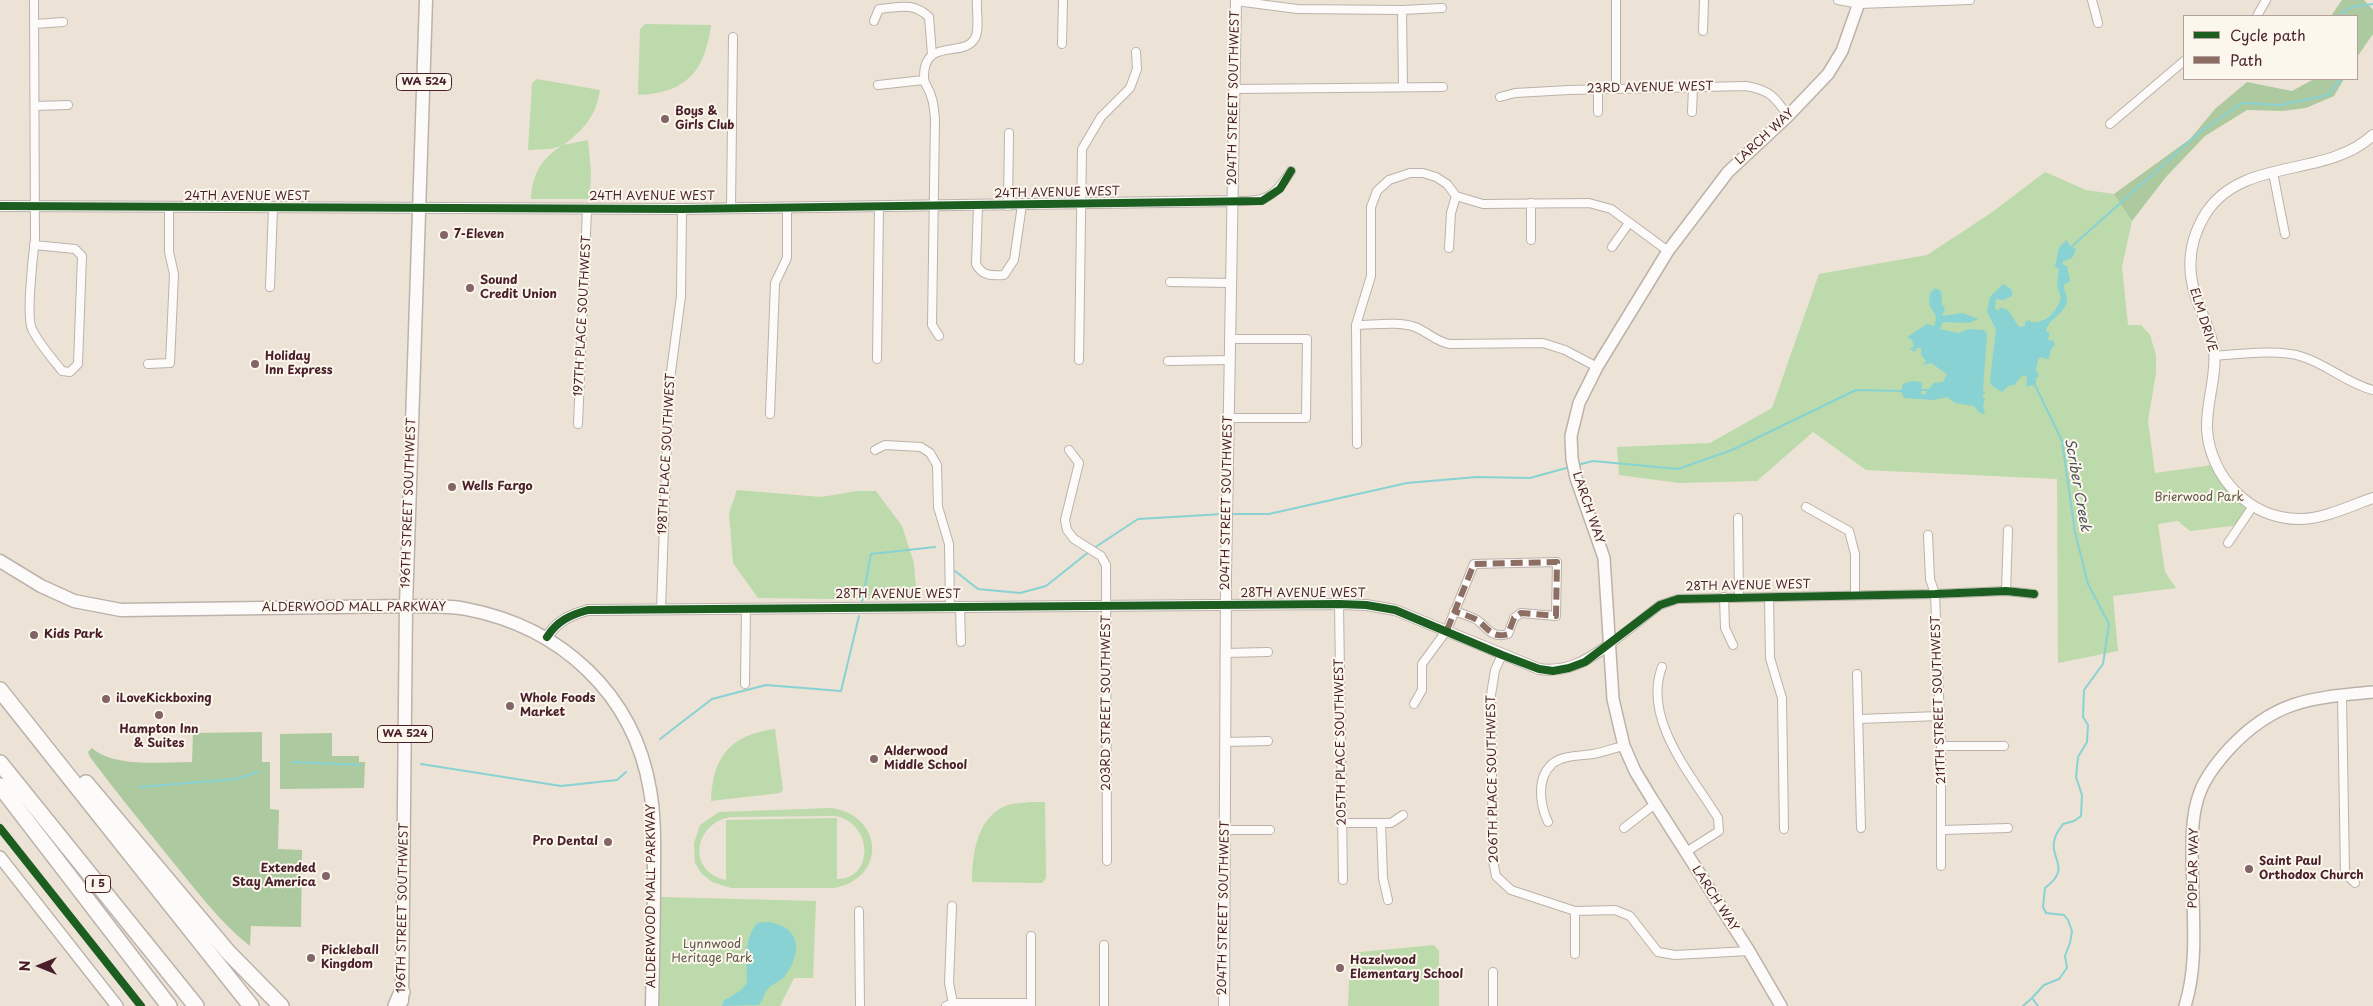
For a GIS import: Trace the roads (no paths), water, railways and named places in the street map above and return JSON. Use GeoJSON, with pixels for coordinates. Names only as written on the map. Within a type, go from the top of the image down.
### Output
{"type":"FeatureCollection","features":[{"type":"Feature","properties":{"kind":"highway"},"geometry":{"type":"LineString","coordinates":[[0,690],[251,1006]]}},
{"type":"Feature","properties":{"kind":"highway","name":"I 5"},"geometry":{"type":"LineString","coordinates":[[0,763],[196,1006]]}},
{"type":"Feature","properties":{"kind":"highway"},"geometry":{"type":"LineString","coordinates":[[60,765],[88,784],[228,952],[281,1006]]}},
{"type":"Feature","properties":{"kind":"highway"},"geometry":{"type":"LineString","coordinates":[[0,786],[114,938],[162,1006]]}},
{"type":"Feature","properties":{"kind":"highway"},"geometry":{"type":"LineString","coordinates":[[114,938],[169,1006]]}},
{"type":"Feature","properties":{"kind":"main road","name":"196TH STREET SOUTHWEST"},"geometry":{"type":"LineString","coordinates":[[400,1001],[406,606],[426,0]]}},
{"type":"Feature","properties":{"kind":"main road","name":"LARCH WAY"},"geometry":{"type":"LineString","coordinates":[[1781,1006],[1749,951],[1635,771],[1624,746],[1614,699],[1604,558],[1576,478],[1571,436],[1574,417],[1596,367],[1668,251],[1728,172],[1788,116],[1828,74],[1842,51],[1860,2]]}},
{"type":"Feature","properties":{"kind":"main road","name":"ALDERWOOD MALL PARKWAY"},"geometry":{"type":"LineString","coordinates":[[0,561],[41,586],[74,601],[121,610],[406,606],[465,608],[498,616],[547,637],[584,666],[604,687],[630,730],[644,762],[653,816],[652,1006]]}},
{"type":"Feature","properties":{"kind":"main road","name":"POPLAR WAY"},"geometry":{"type":"LineString","coordinates":[[2185,1006],[2193,956],[2193,827],[2200,792],[2220,759],[2247,730],[2263,718],[2295,703],[2373,692]]}},
{"type":"Feature","properties":{"kind":"main road"},"geometry":{"type":"LineString","coordinates":[[0,857],[117,1006]]}},
{"type":"Feature","properties":{"kind":"street"},"geometry":{"type":"LineString","coordinates":[[34,0],[34,245],[30,273],[31,328],[62,371],[70,372],[78,364],[82,256],[75,249],[34,245]]}},
{"type":"Feature","properties":{"kind":"street"},"geometry":{"type":"LineString","coordinates":[[939,336],[932,325],[935,119],[932,97],[924,80],[926,65],[932,55],[940,50],[963,47],[972,43],[976,36],[976,0]]}},
{"type":"Feature","properties":{"kind":"street"},"geometry":{"type":"LineString","coordinates":[[1062,44],[1063,0]]}},
{"type":"Feature","properties":{"kind":"street"},"geometry":{"type":"LineString","coordinates":[[1616,0],[1616,88]]}},
{"type":"Feature","properties":{"kind":"street"},"geometry":{"type":"LineString","coordinates":[[1703,31],[1704,0]]}},
{"type":"Feature","properties":{"kind":"street"},"geometry":{"type":"LineString","coordinates":[[1838,0],[1860,2],[1970,0]]}},
{"type":"Feature","properties":{"kind":"street"},"geometry":{"type":"LineString","coordinates":[[2092,0],[2098,23]]}},
{"type":"Feature","properties":{"kind":"street"},"geometry":{"type":"LineString","coordinates":[[2258,15],[2266,0]]}},
{"type":"Feature","properties":{"kind":"street"},"geometry":{"type":"LineString","coordinates":[[1236,1],[1297,9],[1402,10],[1442,8]]}},
{"type":"Feature","properties":{"kind":"street","name":"204TH STREET SOUTHWEST"},"geometry":{"type":"LineString","coordinates":[[1224,1006],[1228,418],[1236,1]]}},
{"type":"Feature","properties":{"kind":"street"},"geometry":{"type":"LineString","coordinates":[[874,21],[879,8],[914,6],[920,9],[929,17],[932,55]]}},
{"type":"Feature","properties":{"kind":"street"},"geometry":{"type":"LineString","coordinates":[[1402,10],[1403,87]]}},
{"type":"Feature","properties":{"kind":"street"},"geometry":{"type":"LineString","coordinates":[[34,24],[64,22]]}},
{"type":"Feature","properties":{"kind":"street"},"geometry":{"type":"LineString","coordinates":[[731,208],[733,37]]}},
{"type":"Feature","properties":{"kind":"street"},"geometry":{"type":"LineString","coordinates":[[1079,360],[1082,150],[1101,117],[1130,88],[1137,69],[1136,52]]}},
{"type":"Feature","properties":{"kind":"street"},"geometry":{"type":"LineString","coordinates":[[2110,124],[2183,61]]}},
{"type":"Feature","properties":{"kind":"street"},"geometry":{"type":"LineString","coordinates":[[878,85],[924,80]]}},
{"type":"Feature","properties":{"kind":"street","name":"23RD AVENUE WEST"},"geometry":{"type":"LineString","coordinates":[[1500,98],[1515,93],[1616,88],[1746,86],[1756,88],[1774,97],[1788,116]]}},
{"type":"Feature","properties":{"kind":"street"},"geometry":{"type":"LineString","coordinates":[[1234,89],[1443,87]]}},
{"type":"Feature","properties":{"kind":"street"},"geometry":{"type":"LineString","coordinates":[[1692,112],[1694,87]]}},
{"type":"Feature","properties":{"kind":"street"},"geometry":{"type":"LineString","coordinates":[[1598,89],[1598,112]]}},
{"type":"Feature","properties":{"kind":"street"},"geometry":{"type":"LineString","coordinates":[[35,106],[68,105]]}},
{"type":"Feature","properties":{"kind":"street"},"geometry":{"type":"LineString","coordinates":[[1008,206],[1009,133]]}},
{"type":"Feature","properties":{"kind":"street","name":"ELM DRIVE"},"geometry":{"type":"LineString","coordinates":[[2372,139],[2342,155],[2240,183],[2224,193],[2206,213],[2194,235],[2190,262],[2192,280],[2210,334],[2214,356],[2208,416],[2211,451],[2224,480],[2253,506],[2276,516],[2300,519],[2328,514],[2373,498]]}},
{"type":"Feature","properties":{"kind":"street","name":"24TH AVENUE WEST"},"geometry":{"type":"LineString","coordinates":[[0,206],[33,208],[682,209],[1232,202],[1262,201],[1280,189],[1291,171]]}},
{"type":"Feature","properties":{"kind":"street"},"geometry":{"type":"LineString","coordinates":[[1358,444],[1356,325],[1371,276],[1371,207],[1377,191],[1389,180],[1410,173],[1423,173],[1436,177],[1447,184],[1456,196],[1483,204],[1589,203],[1611,209],[1668,251]]}},
{"type":"Feature","properties":{"kind":"street"},"geometry":{"type":"LineString","coordinates":[[2272,173],[2285,234]]}},
{"type":"Feature","properties":{"kind":"street"},"geometry":{"type":"LineString","coordinates":[[1449,248],[1451,213],[1456,196]]}},
{"type":"Feature","properties":{"kind":"street"},"geometry":{"type":"LineString","coordinates":[[1531,240],[1532,203]]}},
{"type":"Feature","properties":{"kind":"street"},"geometry":{"type":"LineString","coordinates":[[978,206],[976,264],[982,273],[990,276],[1004,275],[1014,260],[1022,205]]}},
{"type":"Feature","properties":{"kind":"street"},"geometry":{"type":"LineString","coordinates":[[770,414],[775,283],[786,258],[787,207]]}},
{"type":"Feature","properties":{"kind":"street"},"geometry":{"type":"LineString","coordinates":[[876,359],[879,207]]}},
{"type":"Feature","properties":{"kind":"street"},"geometry":{"type":"LineString","coordinates":[[148,364],[170,364],[174,274],[169,252],[169,208]]}},
{"type":"Feature","properties":{"kind":"street"},"geometry":{"type":"LineString","coordinates":[[270,287],[273,208]]}},
{"type":"Feature","properties":{"kind":"street","name":"197TH PLACE SOUTHWEST"},"geometry":{"type":"LineString","coordinates":[[578,424],[588,208]]}},
{"type":"Feature","properties":{"kind":"street","name":"198TH PLACE SOUTHWEST"},"geometry":{"type":"LineString","coordinates":[[661,609],[669,387],[681,296],[682,209]]}},
{"type":"Feature","properties":{"kind":"street"},"geometry":{"type":"LineString","coordinates":[[1612,247],[1629,223]]}},
{"type":"Feature","properties":{"kind":"street"},"geometry":{"type":"LineString","coordinates":[[1170,282],[1231,283]]}},
{"type":"Feature","properties":{"kind":"street"},"geometry":{"type":"LineString","coordinates":[[1356,325],[1397,324],[1414,327],[1440,342],[1450,344],[1543,343],[1565,350],[1596,367]]}},
{"type":"Feature","properties":{"kind":"street"},"geometry":{"type":"LineString","coordinates":[[1228,418],[1306,418],[1307,339],[1230,339]]}},
{"type":"Feature","properties":{"kind":"street"},"geometry":{"type":"LineString","coordinates":[[2214,356],[2286,353],[2303,356],[2337,372],[2360,386],[2373,390]]}},
{"type":"Feature","properties":{"kind":"street"},"geometry":{"type":"LineString","coordinates":[[1168,361],[1229,360]]}},
{"type":"Feature","properties":{"kind":"street"},"geometry":{"type":"LineString","coordinates":[[875,450],[885,445],[921,447],[930,453],[937,465],[938,507],[948,544],[961,642]]}},
{"type":"Feature","properties":{"kind":"street","name":"203RD STREET SOUTHWEST"},"geometry":{"type":"LineString","coordinates":[[1068,450],[1079,463],[1065,520],[1067,530],[1074,539],[1105,561],[1107,606],[1107,861]]}},
{"type":"Feature","properties":{"kind":"street"},"geometry":{"type":"LineString","coordinates":[[1806,506],[1849,531],[1855,554],[1855,594]]}},
{"type":"Feature","properties":{"kind":"street"},"geometry":{"type":"LineString","coordinates":[[2228,543],[2253,506]]}},
{"type":"Feature","properties":{"kind":"street"},"geometry":{"type":"LineString","coordinates":[[1738,518],[1739,597]]}},
{"type":"Feature","properties":{"kind":"street"},"geometry":{"type":"LineString","coordinates":[[2006,591],[2008,530]]}},
{"type":"Feature","properties":{"kind":"street","name":"211TH STREET SOUTHWEST"},"geometry":{"type":"LineString","coordinates":[[1928,534],[1930,579],[1935,594],[1938,716],[1941,746],[1943,830],[1941,866]]}},
{"type":"Feature","properties":{"kind":"street"},"geometry":{"type":"LineString","coordinates":[[1414,704],[1422,690],[1422,664],[1446,630],[1454,611],[1474,564],[1557,562],[1556,616],[1521,613],[1514,618],[1508,634],[1500,636],[1491,634],[1476,619],[1454,611]]}},
{"type":"Feature","properties":{"kind":"street","name":"28TH AVENUE WEST"},"geometry":{"type":"LineString","coordinates":[[547,637],[563,619],[588,610],[1339,604],[1382,607],[1446,630],[1539,669],[1553,671],[1585,662],[1609,646],[1660,605],[1678,598],[2006,591],[2034,594]]}},
{"type":"Feature","properties":{"kind":"street"},"geometry":{"type":"LineString","coordinates":[[1724,597],[1725,628],[1732,645]]}},
{"type":"Feature","properties":{"kind":"street"},"geometry":{"type":"LineString","coordinates":[[1769,597],[1770,658],[1782,698],[1784,829]]}},
{"type":"Feature","properties":{"kind":"street","name":"205TH PLACE SOUTHWEST"},"geometry":{"type":"LineString","coordinates":[[1339,604],[1343,880]]}},
{"type":"Feature","properties":{"kind":"street"},"geometry":{"type":"LineString","coordinates":[[745,684],[746,608]]}},
{"type":"Feature","properties":{"kind":"street"},"geometry":{"type":"LineString","coordinates":[[1226,653],[1268,652]]}},
{"type":"Feature","properties":{"kind":"street","name":"206TH PLACE SOUTHWEST"},"geometry":{"type":"LineString","coordinates":[[1502,655],[1495,670],[1491,695],[1493,861],[1496,876],[1511,890],[1575,911]]}},
{"type":"Feature","properties":{"kind":"street"},"geometry":{"type":"LineString","coordinates":[[1662,667],[1656,682],[1658,703],[1666,736],[1718,818],[1719,824],[1719,831],[1686,852]]}},
{"type":"Feature","properties":{"kind":"street"},"geometry":{"type":"LineString","coordinates":[[1857,674],[1861,828]]}},
{"type":"Feature","properties":{"kind":"street"},"geometry":{"type":"LineString","coordinates":[[2342,696],[2345,873],[2355,883]]}},
{"type":"Feature","properties":{"kind":"street"},"geometry":{"type":"LineString","coordinates":[[1859,719],[1938,716]]}},
{"type":"Feature","properties":{"kind":"street"},"geometry":{"type":"LineString","coordinates":[[1226,742],[1268,741]]}},
{"type":"Feature","properties":{"kind":"street"},"geometry":{"type":"LineString","coordinates":[[1548,822],[1541,808],[1542,782],[1552,764],[1571,756],[1594,754],[1624,746]]}},
{"type":"Feature","properties":{"kind":"street"},"geometry":{"type":"LineString","coordinates":[[1941,746],[2004,746]]}},
{"type":"Feature","properties":{"kind":"street"},"geometry":{"type":"LineString","coordinates":[[1624,828],[1655,804]]}},
{"type":"Feature","properties":{"kind":"street"},"geometry":{"type":"LineString","coordinates":[[1342,823],[1390,823],[1403,815]]}},
{"type":"Feature","properties":{"kind":"street"},"geometry":{"type":"LineString","coordinates":[[1381,823],[1383,878],[1388,900]]}},
{"type":"Feature","properties":{"kind":"street"},"geometry":{"type":"LineString","coordinates":[[1943,830],[2008,828]]}},
{"type":"Feature","properties":{"kind":"street"},"geometry":{"type":"LineString","coordinates":[[1225,830],[1270,830]]}},
{"type":"Feature","properties":{"kind":"street"},"geometry":{"type":"LineString","coordinates":[[952,906],[949,1004],[1030,1004],[1031,936]]}},
{"type":"Feature","properties":{"kind":"street"},"geometry":{"type":"LineString","coordinates":[[1575,954],[1575,911],[1615,910],[1630,916],[1658,952],[1675,955],[1749,951]]}},
{"type":"Feature","properties":{"kind":"street"},"geometry":{"type":"LineString","coordinates":[[859,911],[860,1006]]}},
{"type":"Feature","properties":{"kind":"street"},"geometry":{"type":"LineString","coordinates":[[1104,945],[1104,1006]]}},
{"type":"Feature","properties":{"kind":"street"},"geometry":{"type":"LineString","coordinates":[[1492,972],[1493,1006]]}},
{"type":"Feature","properties":{"kind":"water"},"geometry":{"type":"Polygon","coordinates":[[[2066,240],[2071,247],[2076,249],[2072,258],[2062,262],[2063,265],[2067,266],[2070,281],[2064,285],[2067,301],[2063,310],[2050,323],[2046,331],[2050,334],[2048,338],[2050,341],[2053,340],[2055,345],[2051,349],[2049,359],[2043,357],[2038,359],[2036,370],[2039,376],[2036,378],[2036,388],[2033,385],[2026,387],[2027,377],[2023,375],[2014,385],[2008,386],[2002,392],[1992,386],[1990,381],[1996,329],[1987,312],[1990,297],[2003,284],[2012,290],[2012,296],[2003,300],[1996,299],[1995,309],[2000,311],[1999,307],[2008,310],[2019,327],[2025,326],[2025,322],[2030,320],[2030,322],[2041,321],[2050,316],[2061,298],[2057,285],[2059,269],[2055,267],[2059,248],[2066,240]]]}},
{"type":"Feature","properties":{"kind":"water"},"geometry":{"type":"Polygon","coordinates":[[[1935,288],[1941,291],[1942,304],[1945,309],[1942,316],[1963,313],[1978,319],[1969,323],[1943,322],[1940,329],[1958,333],[1969,329],[1984,330],[1987,334],[1983,390],[1985,393],[1982,396],[1985,399],[1983,405],[1985,414],[1980,413],[1974,406],[1955,403],[1947,397],[1933,400],[1904,398],[1901,391],[1903,384],[1917,381],[1922,383],[1921,394],[1924,395],[1934,383],[1943,382],[1947,374],[1931,363],[1923,365],[1926,361],[1921,355],[1921,348],[1917,348],[1915,352],[1910,349],[1914,346],[1912,340],[1907,337],[1927,324],[1934,326],[1936,316],[1929,304],[1930,293],[1935,288]]]}},
{"type":"Feature","properties":{"kind":"water"},"geometry":{"type":"Polygon","coordinates":[[[769,922],[780,925],[793,936],[796,943],[796,951],[790,969],[782,979],[770,987],[759,1005],[722,1006],[723,1001],[740,991],[747,983],[747,952],[750,937],[757,923],[769,922]]]}},
{"type":"Feature","properties":{"kind":"waterway","name":"Scriber Creek"},"geometry":{"type":"LineString","coordinates":[[2342,15],[2343,12],[2352,7],[2373,4]]}},
{"type":"Feature","properties":{"kind":"waterway","name":"Scriber Creek"},"geometry":{"type":"LineString","coordinates":[[2070,248],[2200,132],[2242,103],[2281,105],[2328,95],[2340,80]]}},
{"type":"Feature","properties":{"kind":"waterway","name":"Scriber Creek"},"geometry":{"type":"LineString","coordinates":[[2036,387],[2062,441],[2075,532],[2088,584],[2109,624],[2103,664],[2084,690],[2083,717],[2088,725],[2087,742],[2078,757],[2076,777],[2082,795],[2081,816],[2074,821],[2063,824],[2056,834],[2054,852],[2059,868],[2053,881],[2045,888],[2043,907],[2046,913],[2064,915],[2072,931],[2065,956],[2067,968],[2059,979],[2044,985],[2032,998],[2038,1006]]}},
{"type":"Feature","properties":{"kind":"waterway"},"geometry":{"type":"LineString","coordinates":[[1577,465],[1593,461],[1678,469],[1732,450],[1856,390],[1902,391]]}},
{"type":"Feature","properties":{"kind":"waterway"},"geometry":{"type":"LineString","coordinates":[[1919,390],[1929,390]]}},
{"type":"Feature","properties":{"kind":"waterway"},"geometry":{"type":"LineString","coordinates":[[1230,514],[1269,514],[1407,483],[1477,477],[1530,478],[1570,467]]}},
{"type":"Feature","properties":{"kind":"waterway"},"geometry":{"type":"LineString","coordinates":[[1094,548],[1138,519],[1223,514]]}},
{"type":"Feature","properties":{"kind":"waterway"},"geometry":{"type":"LineString","coordinates":[[862,602],[871,554],[935,547]]}},
{"type":"Feature","properties":{"kind":"waterway"},"geometry":{"type":"LineString","coordinates":[[955,571],[978,589],[1020,593],[1046,586],[1090,551]]}},
{"type":"Feature","properties":{"kind":"waterway"},"geometry":{"type":"LineString","coordinates":[[660,739],[712,699],[766,685],[841,691],[859,616]]}},
{"type":"Feature","properties":{"kind":"waterway"},"geometry":{"type":"LineString","coordinates":[[292,762],[360,765]]}},
{"type":"Feature","properties":{"kind":"waterway"},"geometry":{"type":"LineString","coordinates":[[421,764],[561,786],[617,780],[626,772]]}},
{"type":"Feature","properties":{"kind":"waterway"},"geometry":{"type":"LineString","coordinates":[[140,787],[237,779],[258,772]]}},
{"type":"Feature","properties":{"kind":"waterway"},"geometry":{"type":"LineString","coordinates":[[2023,1006],[2032,998]]}},
{"type":"Feature","properties":{"kind":"place","name":"Boys & Girls Club"},"geometry":{"type":"Point","coordinates":[665,119]}},
{"type":"Feature","properties":{"kind":"place","name":"7-Eleven"},"geometry":{"type":"Point","coordinates":[444,235]}},
{"type":"Feature","properties":{"kind":"place","name":"Sound Credit Union"},"geometry":{"type":"Point","coordinates":[470,288]}},
{"type":"Feature","properties":{"kind":"place","name":"Holiday Inn Express"},"geometry":{"type":"Point","coordinates":[255,364]}},
{"type":"Feature","properties":{"kind":"place","name":"Wells Fargo"},"geometry":{"type":"Point","coordinates":[452,487]}},
{"type":"Feature","properties":{"kind":"place","name":"Kids Park"},"geometry":{"type":"Point","coordinates":[34,635]}},
{"type":"Feature","properties":{"kind":"place","name":"iLoveKickboxing"},"geometry":{"type":"Point","coordinates":[106,699]}},
{"type":"Feature","properties":{"kind":"place","name":"Whole Foods Market"},"geometry":{"type":"Point","coordinates":[510,706]}},
{"type":"Feature","properties":{"kind":"place","name":"Hampton Inn & Suites"},"geometry":{"type":"Point","coordinates":[159,715]}},
{"type":"Feature","properties":{"kind":"place","name":"Alderwood Middle School"},"geometry":{"type":"Point","coordinates":[874,759]}},
{"type":"Feature","properties":{"kind":"place","name":"Pro Dental"},"geometry":{"type":"Point","coordinates":[608,842]}},
{"type":"Feature","properties":{"kind":"place","name":"Saint Paul Orthodox Church"},"geometry":{"type":"Point","coordinates":[2249,869]}},
{"type":"Feature","properties":{"kind":"place","name":"Extended Stay America"},"geometry":{"type":"Point","coordinates":[326,876]}},
{"type":"Feature","properties":{"kind":"place","name":"Pickleball Kingdom"},"geometry":{"type":"Point","coordinates":[311,958]}},
{"type":"Feature","properties":{"kind":"place","name":"Hazelwood Elementary School"},"geometry":{"type":"Point","coordinates":[1340,968]}},
{"type":"Feature","properties":{"kind":"park label","name":"Brierwood Park"},"geometry":{"type":"Point","coordinates":[2199,498]}},
{"type":"Feature","properties":{"kind":"park label","name":"Lynnwood Heritage Park"},"geometry":{"type":"Point","coordinates":[712,952]}}]}
